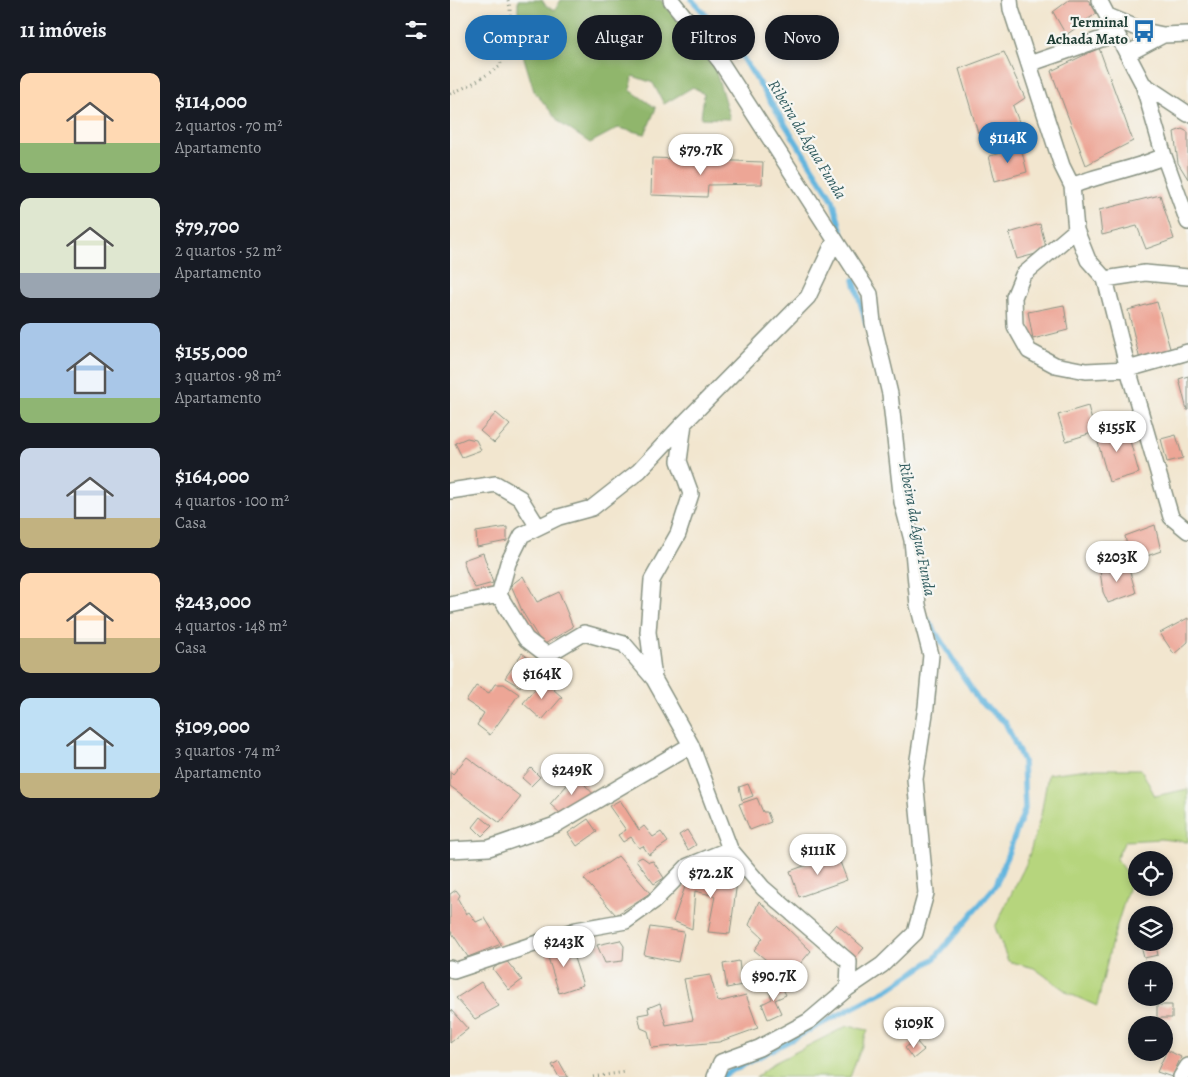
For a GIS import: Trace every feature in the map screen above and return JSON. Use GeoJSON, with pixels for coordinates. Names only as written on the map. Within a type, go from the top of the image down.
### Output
{"type":"FeatureCollection","features":[{"type":"Feature","properties":{"kind":"street"},"geometry":{"type":"LineString","coordinates":[[670,0],[720,61],[870,294],[873,323],[890,394],[902,502],[912,540],[918,605],[931,655],[926,707],[915,779],[926,893],[915,933],[882,965],[848,988],[809,1020],[760,1048],[721,1062],[715,1077]]}},
{"type":"Feature","properties":{"kind":"street"},"geometry":{"type":"LineString","coordinates":[[1010,0],[1011,9],[1062,166],[1072,186],[1076,230],[1088,260],[1105,279],[1128,369],[1171,517],[1188,531]]}},
{"type":"Feature","properties":{"kind":"street"},"geometry":{"type":"LineString","coordinates":[[1100,0],[1143,84],[1164,156],[1188,222]]}},
{"type":"Feature","properties":{"kind":"street"},"geometry":{"type":"LineString","coordinates":[[1108,16],[1144,31],[1163,35],[1188,34]]}},
{"type":"Feature","properties":{"kind":"street"},"geometry":{"type":"LineString","coordinates":[[1029,64],[1116,34]]}},
{"type":"Feature","properties":{"kind":"street"},"geometry":{"type":"LineString","coordinates":[[1127,54],[1163,35]]}},
{"type":"Feature","properties":{"kind":"street"},"geometry":{"type":"LineString","coordinates":[[1143,84],[1188,114]]}},
{"type":"Feature","properties":{"kind":"street"},"geometry":{"type":"LineString","coordinates":[[1072,186],[1091,178],[1145,165],[1164,156]]}},
{"type":"Feature","properties":{"kind":"street"},"geometry":{"type":"LineString","coordinates":[[1076,230],[1023,275],[1014,297],[1016,326],[1029,351],[1055,365],[1086,371],[1128,369],[1188,352]]}},
{"type":"Feature","properties":{"kind":"street"},"geometry":{"type":"LineString","coordinates":[[836,240],[808,297],[639,471],[592,508],[559,517],[522,535],[508,563],[499,595],[526,639],[547,654],[584,633],[624,644],[654,678],[691,745],[730,849],[763,888],[849,962],[848,988]]}},
{"type":"Feature","properties":{"kind":"street"},"geometry":{"type":"LineString","coordinates":[[1105,279],[1145,273],[1188,277]]}},
{"type":"Feature","properties":{"kind":"street"},"geometry":{"type":"LineString","coordinates":[[654,678],[648,632],[652,580],[678,534],[691,494],[679,461],[684,423]]}},
{"type":"Feature","properties":{"kind":"street"},"geometry":{"type":"LineString","coordinates":[[450,491],[496,484],[520,498],[538,527]]}},
{"type":"Feature","properties":{"kind":"street"},"geometry":{"type":"LineString","coordinates":[[450,605],[499,595]]}},
{"type":"Feature","properties":{"kind":"street"},"geometry":{"type":"LineString","coordinates":[[450,850],[489,848],[555,825],[691,745]]}},
{"type":"Feature","properties":{"kind":"street"},"geometry":{"type":"LineString","coordinates":[[450,968],[454,971],[576,930],[626,921],[654,901],[688,866],[730,849]]}},
{"type":"Feature","properties":{"kind":"street"},"geometry":{"type":"LineString","coordinates":[[1181,1077],[1188,1066]]}},
{"type":"Feature","properties":{"kind":"path"},"geometry":{"type":"LineString","coordinates":[[450,94],[470,85],[499,67],[511,42],[508,0]]}},
{"type":"Feature","properties":{"kind":"path"},"geometry":{"type":"LineString","coordinates":[[592,1077],[626,1072]]}},
{"type":"Feature","properties":{"kind":"green space"},"geometry":{"type":"Polygon","coordinates":[[[518,0],[542,0],[546,6],[555,10],[561,0],[661,0],[674,15],[672,15],[672,60],[711,60],[730,119],[701,118],[704,94],[693,87],[664,104],[653,83],[633,76],[630,90],[656,108],[645,134],[618,128],[590,143],[560,123],[534,91],[525,60],[567,60],[567,15],[518,15],[518,0]]]}},
{"type":"Feature","properties":{"kind":"green space"},"geometry":{"type":"Polygon","coordinates":[[[1088,769],[1141,769],[1155,796],[1188,789],[1188,842],[1161,839],[1125,841],[1116,859],[1128,875],[1128,889],[1111,945],[1097,1006],[1070,994],[1034,968],[1008,961],[995,927],[1027,862],[1041,815],[1048,774],[1088,769]]]}},
{"type":"Feature","properties":{"kind":"green space"},"geometry":{"type":"Polygon","coordinates":[[[847,1026],[868,1030],[850,1077],[756,1077],[774,1063],[847,1026]]]}},
{"type":"Feature","properties":{"kind":"building"},"geometry":{"type":"Polygon","coordinates":[[[1069,0],[1088,0],[1097,13],[1066,35],[1053,12],[1069,0]]]}},
{"type":"Feature","properties":{"kind":"building"},"geometry":{"type":"Polygon","coordinates":[[[1099,48],[1133,141],[1086,165],[1051,71],[1099,48]]]}},
{"type":"Feature","properties":{"kind":"building"},"geometry":{"type":"Polygon","coordinates":[[[1004,52],[1025,98],[1013,106],[1025,138],[994,150],[988,131],[978,133],[959,69],[1004,52]]]}},
{"type":"Feature","properties":{"kind":"building"},"geometry":{"type":"Polygon","coordinates":[[[1182,129],[1188,132],[1188,179],[1178,163],[1174,132],[1182,129]]]}},
{"type":"Feature","properties":{"kind":"building"},"geometry":{"type":"Polygon","coordinates":[[[1021,148],[1027,172],[995,181],[989,156],[1021,148]]]}},
{"type":"Feature","properties":{"kind":"building"},"geometry":{"type":"Polygon","coordinates":[[[652,158],[763,162],[762,184],[708,185],[707,197],[651,195],[652,158]]]}},
{"type":"Feature","properties":{"kind":"building"},"geometry":{"type":"Polygon","coordinates":[[[1160,195],[1174,239],[1146,249],[1137,226],[1102,235],[1099,210],[1160,195]]]}},
{"type":"Feature","properties":{"kind":"building"},"geometry":{"type":"Polygon","coordinates":[[[1040,224],[1047,251],[1017,259],[1009,233],[1040,224]]]}},
{"type":"Feature","properties":{"kind":"building"},"geometry":{"type":"Polygon","coordinates":[[[1157,302],[1171,352],[1140,360],[1128,310],[1157,302]]]}},
{"type":"Feature","properties":{"kind":"building"},"geometry":{"type":"Polygon","coordinates":[[[1064,305],[1068,330],[1033,339],[1028,312],[1064,305]]]}},
{"type":"Feature","properties":{"kind":"building"},"geometry":{"type":"Polygon","coordinates":[[[1188,376],[1188,410],[1187,410],[1179,379],[1188,376]]]}},
{"type":"Feature","properties":{"kind":"building"},"geometry":{"type":"Polygon","coordinates":[[[1088,406],[1095,432],[1066,441],[1058,415],[1088,406]]]}},
{"type":"Feature","properties":{"kind":"building"},"geometry":{"type":"Polygon","coordinates":[[[496,413],[510,425],[494,443],[480,431],[496,413]]]}},
{"type":"Feature","properties":{"kind":"building"},"geometry":{"type":"Polygon","coordinates":[[[1125,423],[1139,473],[1109,482],[1095,432],[1125,423]]]}},
{"type":"Feature","properties":{"kind":"building"},"geometry":{"type":"Polygon","coordinates":[[[1176,435],[1183,458],[1167,462],[1161,439],[1176,435]]]}},
{"type":"Feature","properties":{"kind":"building"},"geometry":{"type":"Polygon","coordinates":[[[467,438],[476,440],[481,450],[462,457],[455,443],[467,438]]]}},
{"type":"Feature","properties":{"kind":"building"},"geometry":{"type":"Polygon","coordinates":[[[1155,525],[1161,551],[1130,562],[1125,536],[1155,525]]]}},
{"type":"Feature","properties":{"kind":"building"},"geometry":{"type":"Polygon","coordinates":[[[507,527],[507,541],[477,547],[476,532],[507,527]]]}},
{"type":"Feature","properties":{"kind":"building"},"geometry":{"type":"Polygon","coordinates":[[[483,553],[493,583],[475,588],[463,560],[483,553]]]}},
{"type":"Feature","properties":{"kind":"building"},"geometry":{"type":"Polygon","coordinates":[[[1128,565],[1136,593],[1108,603],[1103,592],[1100,571],[1128,565]]]}},
{"type":"Feature","properties":{"kind":"building"},"geometry":{"type":"Polygon","coordinates":[[[523,576],[537,602],[559,592],[573,627],[543,645],[523,613],[511,585],[523,576]]]}},
{"type":"Feature","properties":{"kind":"building"},"geometry":{"type":"Polygon","coordinates":[[[1188,618],[1188,642],[1174,654],[1160,633],[1188,618]]]}},
{"type":"Feature","properties":{"kind":"building"},"geometry":{"type":"Polygon","coordinates":[[[522,653],[537,664],[520,687],[505,678],[522,653]]]}},
{"type":"Feature","properties":{"kind":"building"},"geometry":{"type":"Polygon","coordinates":[[[543,680],[562,697],[542,720],[523,703],[543,680]]]}},
{"type":"Feature","properties":{"kind":"building"},"geometry":{"type":"Polygon","coordinates":[[[495,684],[504,684],[519,694],[490,735],[477,725],[484,713],[466,701],[476,686],[489,693],[495,684]]]}},
{"type":"Feature","properties":{"kind":"building"},"geometry":{"type":"Polygon","coordinates":[[[467,757],[521,797],[500,823],[450,786],[450,771],[453,774],[467,757]]]}},
{"type":"Feature","properties":{"kind":"building"},"geometry":{"type":"Polygon","coordinates":[[[531,768],[540,777],[531,786],[522,778],[531,768]]]}},
{"type":"Feature","properties":{"kind":"building"},"geometry":{"type":"Polygon","coordinates":[[[576,775],[595,796],[561,814],[550,804],[576,775]]]}},
{"type":"Feature","properties":{"kind":"building"},"geometry":{"type":"Polygon","coordinates":[[[748,784],[753,796],[742,800],[739,787],[748,784]]]}},
{"type":"Feature","properties":{"kind":"building"},"geometry":{"type":"Polygon","coordinates":[[[757,798],[763,812],[767,812],[771,822],[750,830],[739,804],[757,798]]]}},
{"type":"Feature","properties":{"kind":"building"},"geometry":{"type":"Polygon","coordinates":[[[620,800],[639,830],[644,826],[653,837],[661,832],[668,842],[649,855],[643,846],[639,848],[631,837],[623,842],[618,835],[626,830],[609,806],[620,800]]]}},
{"type":"Feature","properties":{"kind":"building"},"geometry":{"type":"Polygon","coordinates":[[[481,817],[492,826],[482,836],[473,827],[481,817]]]}},
{"type":"Feature","properties":{"kind":"building"},"geometry":{"type":"Polygon","coordinates":[[[588,819],[597,832],[577,846],[568,833],[588,819]]]}},
{"type":"Feature","properties":{"kind":"building"},"geometry":{"type":"Polygon","coordinates":[[[687,830],[696,845],[688,850],[679,835],[687,830]]]}},
{"type":"Feature","properties":{"kind":"building"},"geometry":{"type":"Polygon","coordinates":[[[837,854],[847,880],[799,897],[790,871],[837,854]]]}},
{"type":"Feature","properties":{"kind":"building"},"geometry":{"type":"Polygon","coordinates":[[[618,856],[650,893],[616,915],[584,879],[618,856]]]}},
{"type":"Feature","properties":{"kind":"building"},"geometry":{"type":"Polygon","coordinates":[[[642,857],[649,862],[653,861],[664,878],[654,884],[636,860],[642,857]]]}},
{"type":"Feature","properties":{"kind":"building"},"geometry":{"type":"Polygon","coordinates":[[[739,867],[730,934],[708,932],[715,896],[695,891],[692,929],[673,921],[687,881],[711,871],[739,867]]]}},
{"type":"Feature","properties":{"kind":"building"},"geometry":{"type":"Polygon","coordinates":[[[456,890],[460,895],[458,899],[466,914],[469,912],[476,922],[485,918],[501,944],[468,957],[450,930],[450,894],[456,890]]]}},
{"type":"Feature","properties":{"kind":"building"},"geometry":{"type":"Polygon","coordinates":[[[759,901],[811,951],[788,978],[754,950],[763,938],[749,925],[759,901]]]}},
{"type":"Feature","properties":{"kind":"building"},"geometry":{"type":"Polygon","coordinates":[[[836,924],[864,948],[856,957],[828,933],[836,924]]]}},
{"type":"Feature","properties":{"kind":"building"},"geometry":{"type":"Polygon","coordinates":[[[650,927],[684,932],[678,962],[644,955],[650,927]]]}},
{"type":"Feature","properties":{"kind":"building"},"geometry":{"type":"Polygon","coordinates":[[[620,940],[624,946],[623,961],[605,963],[597,945],[620,940]]]}},
{"type":"Feature","properties":{"kind":"building"},"geometry":{"type":"Polygon","coordinates":[[[569,943],[583,985],[559,993],[546,951],[569,943]]]}},
{"type":"Feature","properties":{"kind":"building"},"geometry":{"type":"Polygon","coordinates":[[[1142,951],[1157,951],[1158,955],[1144,958],[1142,951]]]}},
{"type":"Feature","properties":{"kind":"building"},"geometry":{"type":"Polygon","coordinates":[[[505,959],[522,980],[509,990],[493,969],[505,959]]]}},
{"type":"Feature","properties":{"kind":"building"},"geometry":{"type":"Polygon","coordinates":[[[739,961],[742,985],[727,988],[723,964],[739,961]]]}},
{"type":"Feature","properties":{"kind":"building"},"geometry":{"type":"Polygon","coordinates":[[[710,975],[718,1002],[746,995],[758,1028],[719,1042],[652,1048],[648,1031],[641,1028],[638,1015],[649,1013],[648,1008],[660,1003],[666,1025],[693,1020],[684,979],[710,975]]]}},
{"type":"Feature","properties":{"kind":"building"},"geometry":{"type":"Polygon","coordinates":[[[481,982],[499,1006],[475,1019],[456,998],[481,982]]]}},
{"type":"Feature","properties":{"kind":"building"},"geometry":{"type":"Polygon","coordinates":[[[781,985],[786,995],[775,1000],[781,1013],[768,1019],[762,1004],[772,999],[769,991],[781,985]]]}},
{"type":"Feature","properties":{"kind":"building"},"geometry":{"type":"Polygon","coordinates":[[[1157,1006],[1172,1006],[1172,1016],[1157,1016],[1157,1006]]]}},
{"type":"Feature","properties":{"kind":"building"},"geometry":{"type":"Polygon","coordinates":[[[450,1009],[468,1029],[450,1043],[450,1009]]]}},
{"type":"Feature","properties":{"kind":"building"},"geometry":{"type":"Polygon","coordinates":[[[915,1040],[924,1050],[913,1059],[905,1048],[915,1040]]]}},
{"type":"Feature","properties":{"kind":"building"},"geometry":{"type":"Polygon","coordinates":[[[1173,1053],[1181,1057],[1172,1077],[1157,1072],[1162,1061],[1173,1061],[1173,1053]]]}},
{"type":"Feature","properties":{"kind":"building"},"geometry":{"type":"Polygon","coordinates":[[[559,1061],[568,1077],[559,1077],[552,1065],[559,1061]]]}},
{"type":"Feature","properties":{"kind":"waterway","name":"Ribeira da Água Funda"},"geometry":{"type":"LineString","coordinates":[[692,0],[738,50],[833,200],[845,244]]}},
{"type":"Feature","properties":{"kind":"waterway","name":"Ribeira da Água Funda"},"geometry":{"type":"LineString","coordinates":[[854,280],[867,326]]}},
{"type":"Feature","properties":{"kind":"waterway","name":"Ribeira da Água Funda"},"geometry":{"type":"LineString","coordinates":[[720,1077],[890,988],[935,958],[996,885],[1025,809],[1023,761],[1005,722],[978,700],[928,620]]}},
{"type":"Feature","properties":{"kind":"place","name":"Terminal Achada Mato"},"geometry":{"type":"Point","coordinates":[1144,31]}}]}
